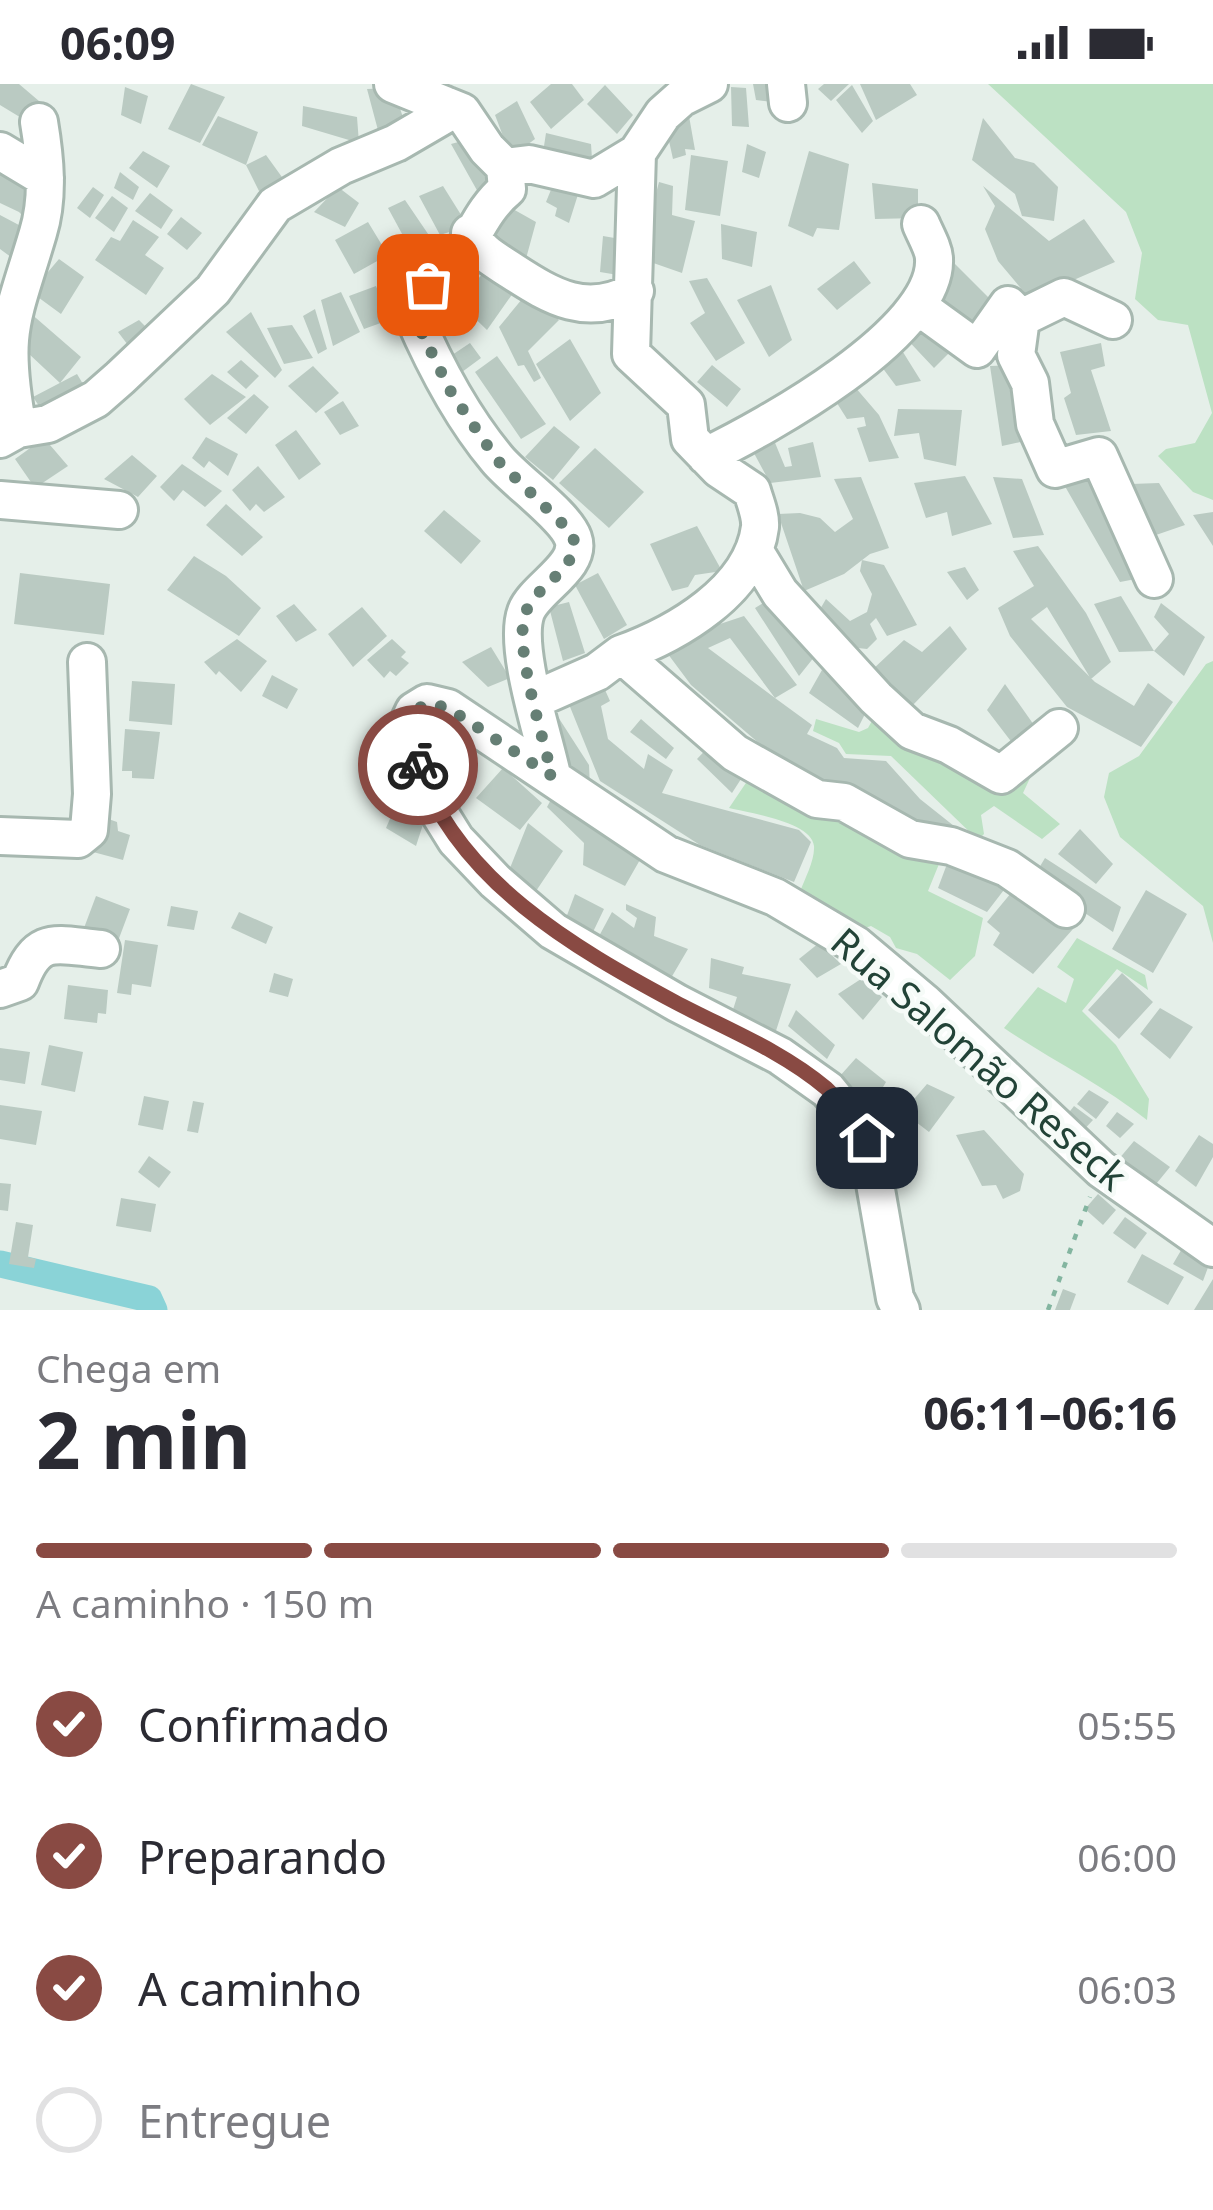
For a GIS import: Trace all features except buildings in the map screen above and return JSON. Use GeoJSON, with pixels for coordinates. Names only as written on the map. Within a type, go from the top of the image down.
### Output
{"type":"FeatureCollection","features":[{"type":"Feature","properties":{"kind":"street"},"geometry":{"type":"LineString","coordinates":[[393,84],[462,112],[505,167],[507,189],[491,202],[451,268],[416,300],[413,315],[469,423],[521,486],[572,533],[576,544],[571,561],[536,594],[524,616],[527,675],[552,776]]}},
{"type":"Feature","properties":{"kind":"street"},"geometry":{"type":"LineString","coordinates":[[505,167],[529,164],[594,179],[637,152],[663,114],[681,98],[709,84]]}},
{"type":"Feature","properties":{"kind":"street"},"geometry":{"type":"LineString","coordinates":[[39,122],[45,178],[40,228],[3,327],[2,386],[9,434],[48,424],[96,398],[214,290],[275,205],[341,166],[412,134],[444,115],[445,105]]}},
{"type":"Feature","properties":{"kind":"street"},"geometry":{"type":"LineString","coordinates":[[0,151],[45,178]]}},
{"type":"Feature","properties":{"kind":"street"},"geometry":{"type":"LineString","coordinates":[[536,699],[690,620],[745,571],[761,522],[752,491],[690,439],[686,405],[631,354],[637,152]]}},
{"type":"Feature","properties":{"kind":"street"},"geometry":{"type":"LineString","coordinates":[[706,456],[777,421],[831,386],[919,307],[934,260],[921,224]]}},
{"type":"Feature","properties":{"kind":"street"},"geometry":{"type":"LineString","coordinates":[[470,233],[478,249],[557,300],[595,304],[620,300],[635,291]]}},
{"type":"Feature","properties":{"kind":"street"},"geometry":{"type":"LineString","coordinates":[[1021,318],[1064,297],[1112,320]]}},
{"type":"Feature","properties":{"kind":"street"},"geometry":{"type":"LineString","coordinates":[[919,307],[977,349],[1008,305],[1021,318]]}},
{"type":"Feature","properties":{"kind":"street"},"geometry":{"type":"LineString","coordinates":[[1021,318],[1016,355],[1030,383],[1036,424],[1055,469],[1099,456],[1154,579]]}},
{"type":"Feature","properties":{"kind":"street"},"geometry":{"type":"LineString","coordinates":[[0,500],[119,510]]}},
{"type":"Feature","properties":{"kind":"street"},"geometry":{"type":"LineString","coordinates":[[754,550],[780,592],[875,698],[912,731],[950,745],[1000,775],[1059,728]]}},
{"type":"Feature","properties":{"kind":"street"},"geometry":{"type":"LineString","coordinates":[[621,654],[735,753],[817,799],[844,802],[910,839],[951,846],[1007,868],[1066,909]]}},
{"type":"Feature","properties":{"kind":"street"},"geometry":{"type":"LineString","coordinates":[[0,836],[78,839],[88,830],[92,794],[87,662]]}},
{"type":"Feature","properties":{"kind":"street","name":"Rua Salomão Reseck"},"geometry":{"type":"LineString","coordinates":[[901,1310],[867,1138],[828,1090],[779,1056],[554,931],[495,881],[456,840],[428,795],[407,726],[414,711],[428,703],[448,708],[666,854],[775,897],[856,945],[925,1003],[1101,1169],[1213,1248]]}},
{"type":"Feature","properties":{"kind":"street"},"geometry":{"type":"LineString","coordinates":[[0,988],[20,982],[29,957],[48,944],[101,949]]}},
{"type":"Feature","properties":{"kind":"path"},"geometry":{"type":"LineString","coordinates":[[1048,1310],[1101,1169]]}},
{"type":"Feature","properties":{"kind":"green space"},"geometry":{"type":"Polygon","coordinates":[[[988,84],[1213,84],[1213,500],[1193,492],[1158,456],[1166,449],[1195,443],[1212,413],[1188,325],[1158,320],[1135,299],[1142,253],[1126,212],[988,84]]]}},
{"type":"Feature","properties":{"kind":"green space"},"geometry":{"type":"Polygon","coordinates":[[[1213,661],[1213,943],[1203,906],[1120,837],[1104,797],[1109,773],[1139,756],[1206,664],[1213,661]]]}},
{"type":"Feature","properties":{"kind":"green space"},"geometry":{"type":"Polygon","coordinates":[[[878,710],[933,746],[1038,761],[1023,793],[1060,824],[1042,839],[994,806],[981,815],[984,834],[978,840],[891,756],[846,754],[839,743],[813,731],[816,719],[859,732],[868,728],[878,710]]]}},
{"type":"Feature","properties":{"kind":"green space"},"geometry":{"type":"Polygon","coordinates":[[[754,771],[925,847],[939,864],[928,891],[983,918],[975,956],[950,980],[917,954],[896,948],[890,937],[871,926],[862,929],[828,919],[820,901],[800,892],[813,857],[811,838],[779,820],[729,808],[754,771]]]}},
{"type":"Feature","properties":{"kind":"green space"},"geometry":{"type":"Polygon","coordinates":[[[1077,938],[1145,975],[1148,990],[1117,969],[1082,1011],[1116,1045],[1149,1099],[1147,1120],[1004,1028],[1038,987],[1066,1003],[1074,979],[1057,967],[1077,938]]]}},
{"type":"Feature","properties":{"kind":"waterway"},"geometry":{"type":"LineString","coordinates":[[0,1264],[149,1299],[154,1310]]}},
{"type":"Feature","properties":{"kind":"way so far"},"geometry":{"type":"LineString","coordinates":[[418,765],[407,726],[414,711],[428,703],[448,708],[552,776],[527,675],[524,616],[536,594],[571,561],[576,544],[572,533],[497,460],[451,392],[413,315],[416,300],[428,285]]}},
{"type":"Feature","properties":{"kind":"route"},"geometry":{"type":"LineString","coordinates":[[418,765],[428,795],[456,840],[554,931],[779,1056],[828,1090],[867,1138]]}}]}
